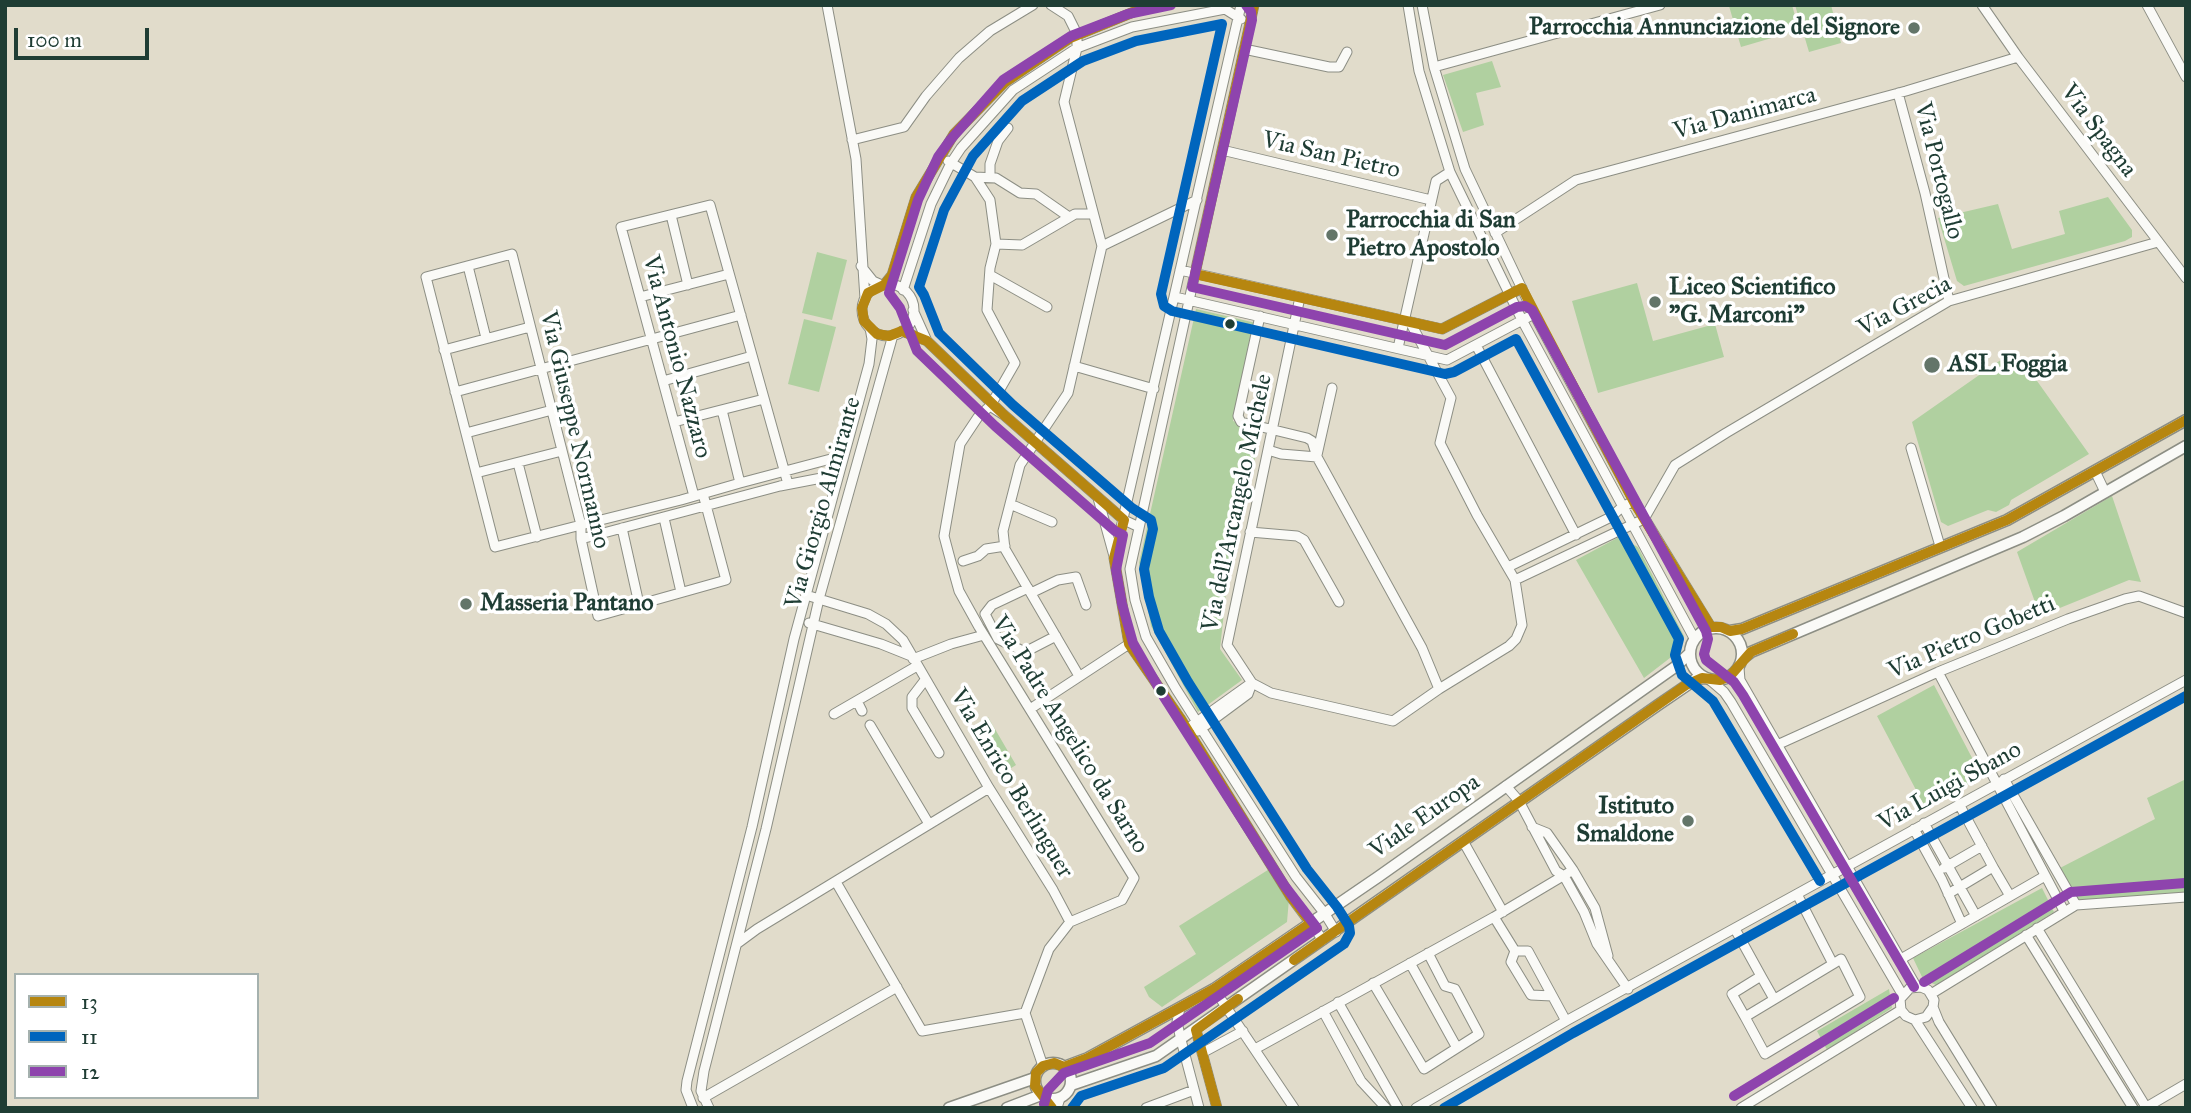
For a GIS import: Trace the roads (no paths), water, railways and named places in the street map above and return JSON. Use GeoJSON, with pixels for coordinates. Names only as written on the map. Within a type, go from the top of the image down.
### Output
{"type":"FeatureCollection","features":[{"type":"Feature","properties":{"kind":"street"},"geometry":{"type":"LineString","coordinates":[[827,5],[856,159],[865,299],[863,316],[877,334],[898,333],[927,341]]}},
{"type":"Feature","properties":{"kind":"street"},"geometry":{"type":"LineString","coordinates":[[852,140],[904,127],[926,96],[959,58],[989,31],[1033,5]]}},
{"type":"Feature","properties":{"kind":"street"},"geometry":{"type":"LineString","coordinates":[[1051,5],[1068,16],[1077,34],[1077,48],[1064,102],[1102,246],[1068,393],[1020,466],[1003,531],[1005,546],[1079,676]]}},
{"type":"Feature","properties":{"kind":"street"},"geometry":{"type":"LineString","coordinates":[[865,299],[873,289],[883,285],[892,275],[916,197],[954,134],[1005,82],[1077,34],[1141,9],[1161,5]]}},
{"type":"Feature","properties":{"kind":"street"},"geometry":{"type":"LineString","coordinates":[[1114,558],[1241,5]]}},
{"type":"Feature","properties":{"kind":"street"},"geometry":{"type":"LineString","coordinates":[[1254,5],[1130,569],[1135,600],[1146,637],[1296,877],[1336,932]]}},
{"type":"Feature","properties":{"kind":"street"},"geometry":{"type":"LineString","coordinates":[[1408,5],[1419,71],[1450,173],[1522,320],[1694,638]]}},
{"type":"Feature","properties":{"kind":"street"},"geometry":{"type":"LineString","coordinates":[[1422,5],[1434,66],[1465,169],[1534,314],[1634,501],[1711,627]]}},
{"type":"Feature","properties":{"kind":"street"},"geometry":{"type":"LineString","coordinates":[[1434,66],[1660,5]]}},
{"type":"Feature","properties":{"kind":"street","name":"Via Spagna"},"geometry":{"type":"LineString","coordinates":[[1982,5],[2018,57],[2186,278]]}},
{"type":"Feature","properties":{"kind":"street"},"geometry":{"type":"LineString","coordinates":[[2147,5],[2186,77]]}},
{"type":"Feature","properties":{"kind":"street"},"geometry":{"type":"LineString","coordinates":[[903,290],[931,204],[951,163],[1013,90],[1077,48],[1132,27],[1225,9],[1250,25]]}},
{"type":"Feature","properties":{"kind":"street"},"geometry":{"type":"LineString","coordinates":[[1244,49],[1329,67],[1339,67],[1347,52]]}},
{"type":"Feature","properties":{"kind":"street","name":"Via Danimarca"},"geometry":{"type":"LineString","coordinates":[[1495,233],[1576,180],[1898,93],[2018,57]]}},
{"type":"Feature","properties":{"kind":"street","name":"Via Portogallo"},"geometry":{"type":"LineString","coordinates":[[1898,93],[1950,301]]}},
{"type":"Feature","properties":{"kind":"street"},"geometry":{"type":"LineString","coordinates":[[990,177],[990,164],[998,141],[1008,128]]}},
{"type":"Feature","properties":{"kind":"street","name":"Via San Pietro"},"geometry":{"type":"LineString","coordinates":[[1222,150],[1431,200]]}},
{"type":"Feature","properties":{"kind":"street"},"geometry":{"type":"LineString","coordinates":[[940,156],[975,177],[990,200],[996,244],[987,310],[1015,363],[992,403]]}},
{"type":"Feature","properties":{"kind":"street"},"geometry":{"type":"LineString","coordinates":[[1398,348],[1408,322],[1436,181],[1450,173]]}},
{"type":"Feature","properties":{"kind":"street"},"geometry":{"type":"LineString","coordinates":[[975,177],[996,178],[1020,193],[1036,194],[1069,217]]}},
{"type":"Feature","properties":{"kind":"street"},"geometry":{"type":"LineString","coordinates":[[1102,246],[1197,200]]}},
{"type":"Feature","properties":{"kind":"street"},"geometry":{"type":"LineString","coordinates":[[688,285],[671,215],[710,205],[788,484]]}},
{"type":"Feature","properties":{"kind":"street"},"geometry":{"type":"LineString","coordinates":[[996,244],[1022,245],[1075,214],[1093,214]]}},
{"type":"Feature","properties":{"kind":"street","name":"Via Antonio Nazzaro"},"geometry":{"type":"LineString","coordinates":[[671,215],[621,227],[674,422],[698,495],[706,506],[726,580],[681,592]]}},
{"type":"Feature","properties":{"kind":"street","name":"Via Grecia"},"geometry":{"type":"LineString","coordinates":[[1644,519],[1675,466],[1726,432],[1950,301],[2158,242]]}},
{"type":"Feature","properties":{"kind":"street","name":"Via Giuseppe Normanno"},"geometry":{"type":"LineString","coordinates":[[468,266],[512,254],[581,525],[581,539],[598,616],[639,604]]}},
{"type":"Feature","properties":{"kind":"street"},"geometry":{"type":"LineString","coordinates":[[486,338],[468,266],[426,277],[495,547],[842,456]]}},
{"type":"Feature","properties":{"kind":"street"},"geometry":{"type":"LineString","coordinates":[[861,266],[873,281],[903,290],[910,297],[927,341],[1004,415],[1097,497],[1124,520],[1139,527]]}},
{"type":"Feature","properties":{"kind":"street"},"geometry":{"type":"LineString","coordinates":[[1180,271],[1442,328],[1522,288]]}},
{"type":"Feature","properties":{"kind":"street"},"geometry":{"type":"LineString","coordinates":[[640,297],[729,274]]}},
{"type":"Feature","properties":{"kind":"street"},"geometry":{"type":"LineString","coordinates":[[990,275],[1047,307]]}},
{"type":"Feature","properties":{"kind":"street"},"geometry":{"type":"LineString","coordinates":[[1175,297],[1447,360],[1534,314]]}},
{"type":"Feature","properties":{"kind":"street","name":"Via dell'Arcangelo Michele"},"geometry":{"type":"LineString","coordinates":[[1252,683],[1227,645],[1300,297]]}},
{"type":"Feature","properties":{"kind":"street"},"geometry":{"type":"LineString","coordinates":[[898,333],[911,321],[913,310]]}},
{"type":"Feature","properties":{"kind":"street"},"geometry":{"type":"LineString","coordinates":[[455,392],[741,315]]}},
{"type":"Feature","properties":{"kind":"street"},"geometry":{"type":"LineString","coordinates":[[1260,316],[1238,416],[1241,422],[1312,441],[1317,457],[1422,648],[1439,689]]}},
{"type":"Feature","properties":{"kind":"street"},"geometry":{"type":"LineString","coordinates":[[1189,732],[1248,694],[1252,683],[1271,692],[1393,721],[1516,639],[1522,625],[1515,580],[1476,515],[1440,443],[1451,398],[1430,356],[1408,322]]}},
{"type":"Feature","properties":{"kind":"street"},"geometry":{"type":"LineString","coordinates":[[444,350],[530,327]]}},
{"type":"Feature","properties":{"kind":"street","name":"Via Giorgio Almirante"},"geometry":{"type":"LineString","coordinates":[[870,328],[872,339],[869,364],[799,620],[813,624],[882,367],[898,333]]}},
{"type":"Feature","properties":{"kind":"street"},"geometry":{"type":"LineString","coordinates":[[1476,345],[1573,536],[1576,551]]}},
{"type":"Feature","properties":{"kind":"street"},"geometry":{"type":"LineString","coordinates":[[663,381],[752,356]]}},
{"type":"Feature","properties":{"kind":"street"},"geometry":{"type":"LineString","coordinates":[[1074,366],[1154,389]]}},
{"type":"Feature","properties":{"kind":"street"},"geometry":{"type":"LineString","coordinates":[[1317,457],[1332,388]]}},
{"type":"Feature","properties":{"kind":"street"},"geometry":{"type":"LineString","coordinates":[[674,422],[764,399]]}},
{"type":"Feature","properties":{"kind":"street","name":"Via Padre Angelico da Sarno"},"geometry":{"type":"LineString","coordinates":[[1004,415],[990,406],[978,417],[960,444],[944,536],[959,591],[1134,878],[1122,900],[1070,922],[1049,949],[1024,1013]]}},
{"type":"Feature","properties":{"kind":"street"},"geometry":{"type":"LineString","coordinates":[[466,433],[552,410]]}},
{"type":"Feature","properties":{"kind":"street"},"geometry":{"type":"LineString","coordinates":[[722,410],[740,483]]}},
{"type":"Feature","properties":{"kind":"street"},"geometry":{"type":"LineString","coordinates":[[1730,631],[1742,629],[2007,520],[2181,422],[2186,413]]}},
{"type":"Feature","properties":{"kind":"street"},"geometry":{"type":"LineString","coordinates":[[1708,679],[1720,680],[1730,676],[1751,652],[2023,537],[2186,446]]}},
{"type":"Feature","properties":{"kind":"street"},"geometry":{"type":"LineString","coordinates":[[1911,448],[1940,546]]}},
{"type":"Feature","properties":{"kind":"street"},"geometry":{"type":"LineString","coordinates":[[1268,450],[1281,454],[1317,457]]}},
{"type":"Feature","properties":{"kind":"street"},"geometry":{"type":"LineString","coordinates":[[476,473],[562,451]]}},
{"type":"Feature","properties":{"kind":"street"},"geometry":{"type":"LineString","coordinates":[[518,463],[537,537]]}},
{"type":"Feature","properties":{"kind":"street"},"geometry":{"type":"LineString","coordinates":[[2095,471],[2105,492]]}},
{"type":"Feature","properties":{"kind":"street"},"geometry":{"type":"LineString","coordinates":[[581,539],[788,484],[837,475]]}},
{"type":"Feature","properties":{"kind":"street"},"geometry":{"type":"LineString","coordinates":[[1097,497],[1114,558],[1129,644],[1189,732],[1292,897],[1323,940]]}},
{"type":"Feature","properties":{"kind":"street"},"geometry":{"type":"LineString","coordinates":[[1508,567],[1611,517],[1634,501]]}},
{"type":"Feature","properties":{"kind":"street"},"geometry":{"type":"LineString","coordinates":[[1010,504],[1052,522]]}},
{"type":"Feature","properties":{"kind":"street"},"geometry":{"type":"LineString","coordinates":[[622,528],[639,604],[681,592],[664,518]]}},
{"type":"Feature","properties":{"kind":"street"},"geometry":{"type":"LineString","coordinates":[[1515,580],[1644,519]]}},
{"type":"Feature","properties":{"kind":"street"},"geometry":{"type":"LineString","coordinates":[[1251,532],[1297,536],[1304,540],[1339,602]]}},
{"type":"Feature","properties":{"kind":"street"},"geometry":{"type":"LineString","coordinates":[[963,561],[978,556],[986,549],[1005,546]]}},
{"type":"Feature","properties":{"kind":"street"},"geometry":{"type":"LineString","coordinates":[[1056,636],[1025,652],[998,639],[985,614],[992,605],[1058,580],[1076,577],[1086,604]]}},
{"type":"Feature","properties":{"kind":"street","name":"Via Enrico Berlinguer"},"geometry":{"type":"LineString","coordinates":[[806,595],[868,614],[886,624],[903,640],[989,788],[1054,890],[1070,922]]}},
{"type":"Feature","properties":{"kind":"street","name":"Via Pietro Gobetti"},"geometry":{"type":"LineString","coordinates":[[1777,745],[1938,672],[2125,599],[2139,596],[2183,609]]}},
{"type":"Feature","properties":{"kind":"street"},"geometry":{"type":"LineString","coordinates":[[693,1108],[687,1081],[752,827],[799,620]]}},
{"type":"Feature","properties":{"kind":"street"},"geometry":{"type":"LineString","coordinates":[[709,1108],[703,1098],[702,1083],[813,624],[881,644],[914,660]]}},
{"type":"Feature","properties":{"kind":"street"},"geometry":{"type":"LineString","coordinates":[[1916,986],[1740,680],[1742,649],[1739,639],[1721,627],[1702,631],[1694,638],[1689,654],[1694,668],[1724,692],[1731,702],[1902,994],[1901,1010],[1915,1020],[1972,1108]]}},
{"type":"Feature","properties":{"kind":"street"},"geometry":{"type":"LineString","coordinates":[[834,715],[914,660],[951,643],[984,635]]}},
{"type":"Feature","properties":{"kind":"street"},"geometry":{"type":"LineString","coordinates":[[1030,709],[1129,644]]}},
{"type":"Feature","properties":{"kind":"street","name":"Viale Europa"},"geometry":{"type":"LineString","coordinates":[[1064,1067],[1088,1058],[1214,989],[1325,914],[1675,667],[1689,654]]}},
{"type":"Feature","properties":{"kind":"street"},"geometry":{"type":"LineString","coordinates":[[1938,672],[2063,911]]}},
{"type":"Feature","properties":{"kind":"street","name":"Viale Europa"},"geometry":{"type":"LineString","coordinates":[[1070,1085],[1156,1056],[1686,685],[1696,679],[1708,679]]}},
{"type":"Feature","properties":{"kind":"street"},"geometry":{"type":"LineString","coordinates":[[925,680],[912,697],[912,708],[939,753]]}},
{"type":"Feature","properties":{"kind":"street","name":"Via Luigi Sbano"},"geometry":{"type":"LineString","coordinates":[[1416,1108],[1566,1021],[2186,680]]}},
{"type":"Feature","properties":{"kind":"street"},"geometry":{"type":"LineString","coordinates":[[857,701],[862,711]]}},
{"type":"Feature","properties":{"kind":"street"},"geometry":{"type":"LineString","coordinates":[[870,725],[929,824]]}},
{"type":"Feature","properties":{"kind":"street"},"geometry":{"type":"LineString","coordinates":[[2004,779],[2076,905]]}},
{"type":"Feature","properties":{"kind":"street"},"geometry":{"type":"LineString","coordinates":[[1506,786],[1519,802],[1556,870],[1564,876],[1588,919],[1597,944],[1628,989]]}},
{"type":"Feature","properties":{"kind":"street"},"geometry":{"type":"LineString","coordinates":[[736,945],[757,929],[989,788]]}},
{"type":"Feature","properties":{"kind":"street"},"geometry":{"type":"LineString","coordinates":[[1959,804],[2010,896]]}},
{"type":"Feature","properties":{"kind":"street"},"geometry":{"type":"LineString","coordinates":[[1924,823],[1976,916]]}},
{"type":"Feature","properties":{"kind":"street"},"geometry":{"type":"LineString","coordinates":[[1532,827],[1547,833],[1573,870],[1595,908],[1609,960]]}},
{"type":"Feature","properties":{"kind":"street"},"geometry":{"type":"LineString","coordinates":[[1914,829],[1962,924]]}},
{"type":"Feature","properties":{"kind":"street"},"geometry":{"type":"LineString","coordinates":[[1463,841],[1514,951],[1511,962],[1531,995],[1552,996]]}},
{"type":"Feature","properties":{"kind":"street"},"geometry":{"type":"LineString","coordinates":[[1938,873],[1982,845]]}},
{"type":"Feature","properties":{"kind":"street"},"geometry":{"type":"LineString","coordinates":[[1948,894],[1993,867]]}},
{"type":"Feature","properties":{"kind":"street"},"geometry":{"type":"LineString","coordinates":[[1255,1049],[1573,870]]}},
{"type":"Feature","properties":{"kind":"street"},"geometry":{"type":"LineString","coordinates":[[1901,959],[2045,876]]}},
{"type":"Feature","properties":{"kind":"street"},"geometry":{"type":"LineString","coordinates":[[836,882],[922,1031],[1024,1013],[1043,1066]]}},
{"type":"Feature","properties":{"kind":"street"},"geometry":{"type":"LineString","coordinates":[[1797,894],[1833,964]]}},
{"type":"Feature","properties":{"kind":"street"},"geometry":{"type":"LineString","coordinates":[[1931,994],[2076,905],[2186,897]]}},
{"type":"Feature","properties":{"kind":"street"},"geometry":{"type":"LineString","coordinates":[[744,914],[750,925],[757,929]]}},
{"type":"Feature","properties":{"kind":"street"},"geometry":{"type":"LineString","coordinates":[[2037,928],[2146,1108],[2186,1084]]}},
{"type":"Feature","properties":{"kind":"street"},"geometry":{"type":"LineString","coordinates":[[1735,929],[1774,999]]}},
{"type":"Feature","properties":{"kind":"street"},"geometry":{"type":"LineString","coordinates":[[2026,935],[2133,1108]]}},
{"type":"Feature","properties":{"kind":"street"},"geometry":{"type":"LineString","coordinates":[[1514,951],[1528,951],[1566,1021]]}},
{"type":"Feature","properties":{"kind":"street"},"geometry":{"type":"LineString","coordinates":[[1373,983],[1424,1069],[1479,1034],[1455,989],[1445,986],[1427,953]]}},
{"type":"Feature","properties":{"kind":"street"},"geometry":{"type":"LineString","coordinates":[[1745,1017],[1841,960],[1860,997],[1765,1054],[1732,994],[1761,976]]}},
{"type":"Feature","properties":{"kind":"street"},"geometry":{"type":"LineString","coordinates":[[1410,963],[1457,1048]]}},
{"type":"Feature","properties":{"kind":"street"},"geometry":{"type":"LineString","coordinates":[[1902,994],[1916,986],[1931,994],[1939,1022],[1992,1108]]}},
{"type":"Feature","properties":{"kind":"street"},"geometry":{"type":"LineString","coordinates":[[703,1098],[897,988]]}},
{"type":"Feature","properties":{"kind":"street"},"geometry":{"type":"LineString","coordinates":[[1214,989],[1294,1108]]}},
{"type":"Feature","properties":{"kind":"street"},"geometry":{"type":"LineString","coordinates":[[1338,1003],[1398,1108]]}},
{"type":"Feature","properties":{"kind":"street"},"geometry":{"type":"LineString","coordinates":[[1915,1020],[1926,1017],[1933,1007]]}},
{"type":"Feature","properties":{"kind":"street"},"geometry":{"type":"LineString","coordinates":[[1180,1008],[1177,1022],[1199,1108]]}},
{"type":"Feature","properties":{"kind":"street"},"geometry":{"type":"LineString","coordinates":[[1741,1108],[1901,1010]]}},
{"type":"Feature","properties":{"kind":"street"},"geometry":{"type":"LineString","coordinates":[[1322,1011],[1361,1080],[1386,1108]]}},
{"type":"Feature","properties":{"kind":"street"},"geometry":{"type":"LineString","coordinates":[[1196,1030],[1217,1108]]}},
{"type":"Feature","properties":{"kind":"street"},"geometry":{"type":"LineString","coordinates":[[1202,1054],[1243,1031]]}},
{"type":"Feature","properties":{"kind":"street"},"geometry":{"type":"LineString","coordinates":[[1350,1060],[1366,1051]]}},
{"type":"Feature","properties":{"kind":"street"},"geometry":{"type":"LineString","coordinates":[[949,1108],[1035,1077],[1043,1066],[1054,1063],[1064,1067],[1070,1076],[1067,1093],[1051,1101],[1007,1108]]}},
{"type":"Feature","properties":{"kind":"street"},"geometry":{"type":"LineString","coordinates":[[1035,1077],[1035,1086],[1051,1101]]}},
{"type":"Feature","properties":{"kind":"street"},"geometry":{"type":"LineString","coordinates":[[1146,1108],[1194,1090]]}},
{"type":"Feature","properties":{"kind":"place","name":"Parrocchia Annunciazione del Signore"},"geometry":{"type":"Point","coordinates":[1914,28]}},
{"type":"Feature","properties":{"kind":"place","name":"Parrocchia di San Pietro Apostolo"},"geometry":{"type":"Point","coordinates":[1332,235]}},
{"type":"Feature","properties":{"kind":"place","name":"Liceo Scientifico \"G. Marconi\""},"geometry":{"type":"Point","coordinates":[1655,302]}},
{"type":"Feature","properties":{"kind":"place","name":"ASL Foggia"},"geometry":{"type":"Point","coordinates":[1932,365]}},
{"type":"Feature","properties":{"kind":"place","name":"Masseria Pantano"},"geometry":{"type":"Point","coordinates":[466,604]}},
{"type":"Feature","properties":{"kind":"place","name":"Istituto Smaldone"},"geometry":{"type":"Point","coordinates":[1688,821]}}]}
